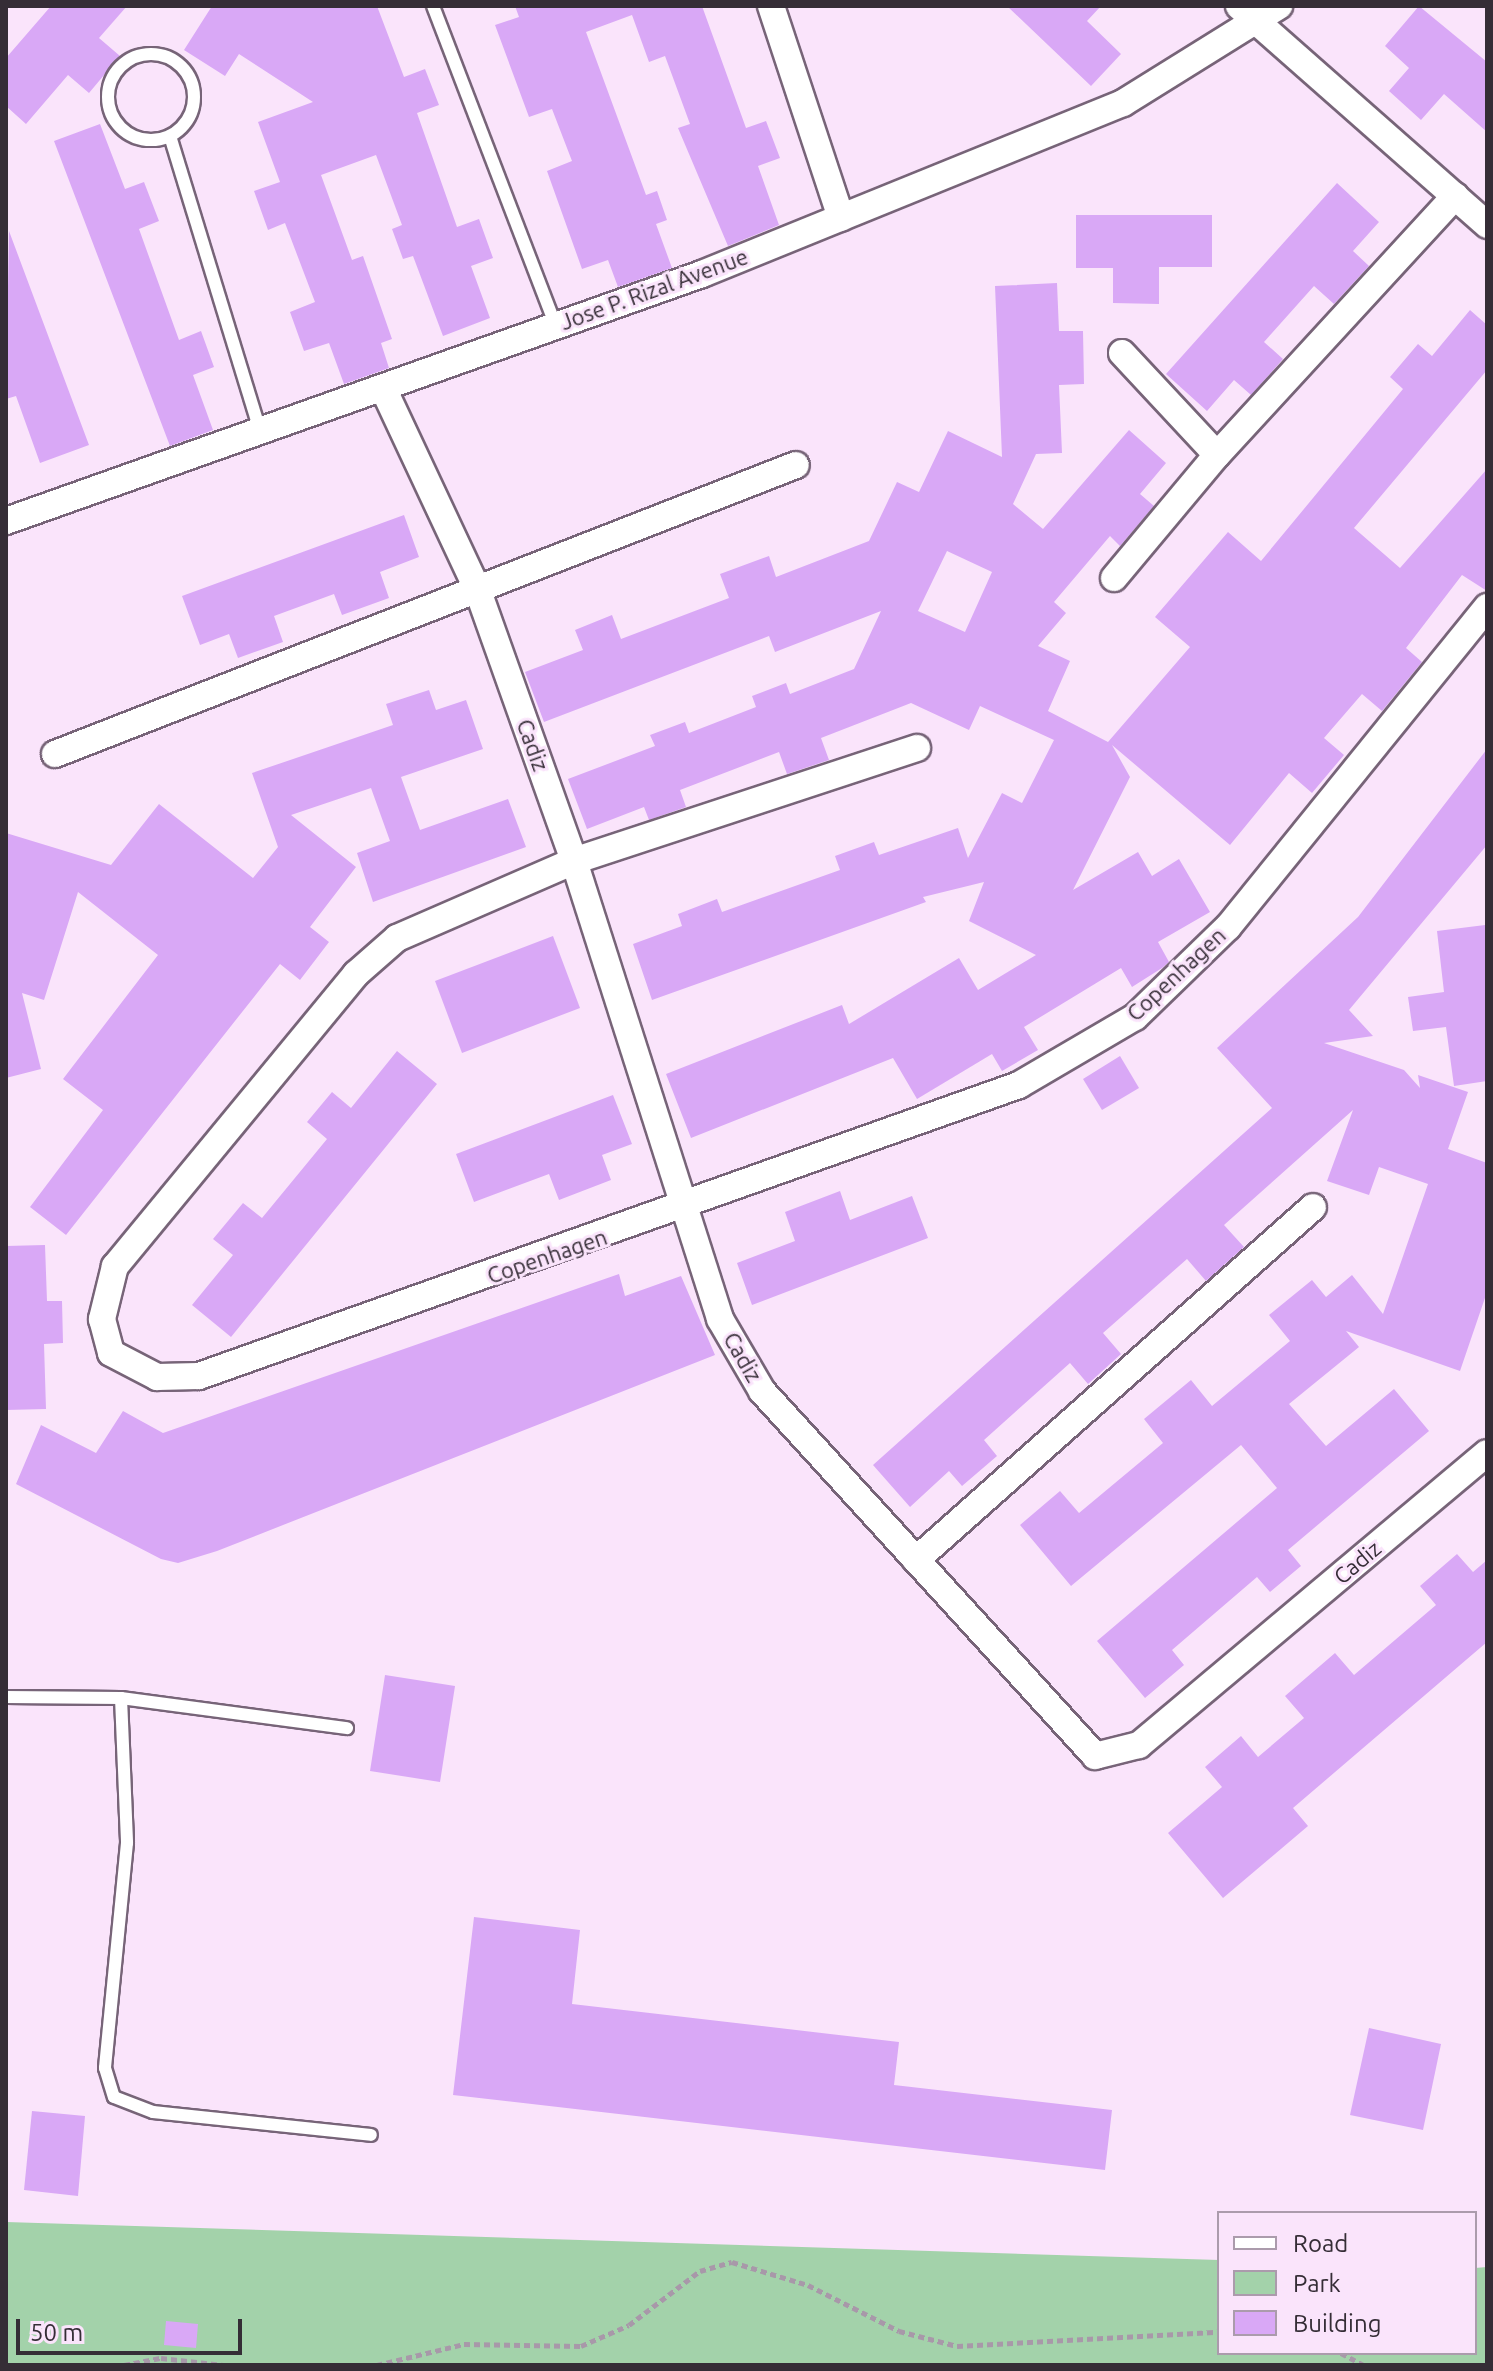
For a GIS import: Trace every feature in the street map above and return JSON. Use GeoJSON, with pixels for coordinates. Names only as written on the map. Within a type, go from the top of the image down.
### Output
{"type":"FeatureCollection","features":[{"type":"Feature","properties":{"kind":"street"},"geometry":{"type":"LineString","coordinates":[[771,6],[841,218]]}},
{"type":"Feature","properties":{"kind":"street","name":"Jose P. Rizal Avenue"},"geometry":{"type":"LineString","coordinates":[[6,521],[262,436],[841,218],[1123,103],[1259,11]]}},
{"type":"Feature","properties":{"kind":"street"},"geometry":{"type":"LineString","coordinates":[[1259,11],[1487,225]]}},
{"type":"Feature","properties":{"kind":"street"},"geometry":{"type":"LineString","coordinates":[[1114,578],[1217,455],[1455,196]]}},
{"type":"Feature","properties":{"kind":"street"},"geometry":{"type":"LineString","coordinates":[[1122,353],[1217,455]]}},
{"type":"Feature","properties":{"kind":"street","name":"Cadiz"},"geometry":{"type":"LineString","coordinates":[[384,390],[478,591],[574,861],[720,1319],[762,1391],[1095,1756],[1117,1756],[1487,1453]]}},
{"type":"Feature","properties":{"kind":"street"},"geometry":{"type":"LineString","coordinates":[[55,754],[796,465]]}},
{"type":"Feature","properties":{"kind":"street","name":"Copenhagen"},"geometry":{"type":"LineString","coordinates":[[917,748],[574,861],[397,938],[356,974],[115,1266],[102,1319],[111,1353],[157,1377],[199,1376],[684,1209],[1019,1085],[1135,1017],[1228,927],[1487,607]]}},
{"type":"Feature","properties":{"kind":"street"},"geometry":{"type":"LineString","coordinates":[[916,1560],[1313,1207]]}},
{"type":"Feature","properties":{"kind":"lane"},"geometry":{"type":"LineString","coordinates":[[433,6],[555,324]]}},
{"type":"Feature","properties":{"kind":"lane"},"geometry":{"type":"LineString","coordinates":[[160,54],[192,82],[190,115],[170,136],[134,136],[111,110],[112,80],[131,59],[160,54]]}},
{"type":"Feature","properties":{"kind":"lane"},"geometry":{"type":"LineString","coordinates":[[170,136],[262,436]]}},
{"type":"Feature","properties":{"kind":"lane"},"geometry":{"type":"LineString","coordinates":[[6,1697],[121,1698],[347,1728]]}},
{"type":"Feature","properties":{"kind":"lane"},"geometry":{"type":"LineString","coordinates":[[121,1698],[127,1843],[105,2068],[114,2097],[153,2112],[371,2135]]}},
{"type":"Feature","properties":{"kind":"path"},"geometry":{"type":"LineString","coordinates":[[377,2365],[464,2344],[581,2346],[629,2325],[700,2271],[732,2262],[808,2285],[899,2331],[957,2346],[1217,2332]]}},
{"type":"Feature","properties":{"kind":"path"},"geometry":{"type":"LineString","coordinates":[[1345,2355],[1364,2365]]}},
{"type":"Feature","properties":{"kind":"path"},"geometry":{"type":"LineString","coordinates":[[124,2365],[161,2358],[224,2365]]}},
{"type":"Feature","properties":{"kind":"green space"},"geometry":{"type":"Polygon","coordinates":[[[6,2222],[1217,2260],[1217,2355],[1477,2355],[1477,2268],[1487,2267],[1487,2365],[6,2365],[6,2222]]]}},
{"type":"Feature","properties":{"kind":"building"},"geometry":{"type":"Polygon","coordinates":[[[51,6],[127,6],[99,38],[120,56],[89,93],[68,75],[26,124],[6,106],[6,58],[51,6]]]}},
{"type":"Feature","properties":{"kind":"building"},"geometry":{"type":"Polygon","coordinates":[[[212,6],[377,6],[404,77],[425,69],[439,105],[417,113],[457,227],[479,219],[493,258],[471,266],[490,318],[443,336],[413,256],[403,259],[392,229],[402,225],[376,155],[321,175],[352,260],[363,256],[392,339],[381,343],[389,368],[344,384],[329,343],[304,351],[290,312],[315,302],[285,223],[268,230],[254,191],[280,182],[258,122],[313,102],[239,54],[225,76],[184,50],[212,6]]]}},
{"type":"Feature","properties":{"kind":"building"},"geometry":{"type":"Polygon","coordinates":[[[515,6],[702,6],[746,128],[766,121],[780,158],[758,166],[779,225],[728,246],[678,128],[690,124],[665,56],[649,62],[632,15],[586,32],[646,195],[657,191],[667,220],[656,224],[672,268],[618,287],[608,260],[582,269],[547,171],[572,161],[552,109],[529,117],[495,25],[519,17],[515,6]]]}},
{"type":"Feature","properties":{"kind":"building"},"geometry":{"type":"Polygon","coordinates":[[[1007,6],[1101,6],[1087,21],[1121,54],[1091,86],[1007,6]]]}},
{"type":"Feature","properties":{"kind":"building"},"geometry":{"type":"Polygon","coordinates":[[[1419,6],[1487,62],[1487,132],[1444,94],[1421,120],[1389,91],[1409,68],[1385,46],[1419,6]]]}},
{"type":"Feature","properties":{"kind":"building"},"geometry":{"type":"Polygon","coordinates":[[[100,124],[125,189],[144,182],[159,221],[139,229],[179,340],[201,331],[214,367],[193,375],[213,430],[170,446],[54,141],[100,124]]]}},
{"type":"Feature","properties":{"kind":"building"},"geometry":{"type":"Polygon","coordinates":[[[1337,183],[1379,222],[1353,251],[1369,266],[1334,304],[1314,286],[1264,342],[1283,359],[1251,395],[1234,380],[1207,411],[1166,374],[1337,183]]]}},
{"type":"Feature","properties":{"kind":"building"},"geometry":{"type":"Polygon","coordinates":[[[1076,215],[1212,215],[1212,267],[1159,267],[1159,304],[1113,303],[1113,268],[1076,268],[1076,215]]]}},
{"type":"Feature","properties":{"kind":"building"},"geometry":{"type":"Polygon","coordinates":[[[9,231],[89,445],[40,463],[16,396],[6,399],[9,231]]]}},
{"type":"Feature","properties":{"kind":"building"},"geometry":{"type":"Polygon","coordinates":[[[1057,283],[1059,331],[1083,331],[1084,384],[1059,385],[1062,453],[1036,454],[1013,504],[1043,529],[1129,430],[1166,463],[1140,494],[1154,506],[1120,546],[1110,536],[1054,602],[1066,613],[1038,646],[1070,661],[1048,711],[1108,742],[1190,647],[1155,617],[1228,532],[1261,561],[1403,389],[1390,377],[1418,344],[1432,356],[1470,310],[1487,325],[1487,370],[1354,528],[1400,568],[1487,469],[1487,591],[1462,575],[1406,648],[1422,662],[1382,711],[1362,694],[1324,738],[1344,755],[1312,793],[1289,773],[1230,845],[1112,745],[1130,777],[1073,890],[1138,852],[1152,876],[1179,859],[1210,912],[1158,942],[1169,962],[1162,968],[1132,987],[1121,968],[1024,1027],[1038,1050],[1002,1071],[992,1054],[917,1099],[893,1058],[691,1138],[666,1074],[842,1005],[849,1024],[959,958],[978,990],[1036,955],[969,921],[984,882],[923,897],[926,902],[652,1000],[633,944],[682,926],[678,914],[717,899],[722,912],[840,870],[835,856],[874,842],[879,855],[958,828],[968,858],[1002,793],[1022,803],[1054,740],[980,706],[969,730],[911,703],[821,738],[829,760],[787,774],[779,752],[680,790],[686,807],[649,820],[644,807],[587,829],[568,779],[655,746],[650,735],[685,722],[689,733],[756,707],[752,696],[786,683],[790,694],[854,669],[881,611],[775,652],[769,636],[544,722],[525,672],[583,650],[575,630],[612,615],[621,639],[729,598],[720,574],[769,556],[776,577],[869,541],[897,482],[919,492],[948,431],[1002,457],[995,286],[1057,283]],[[947,551],[918,611],[965,632],[992,572],[947,551]]]}},
{"type":"Feature","properties":{"kind":"building"},"geometry":{"type":"Polygon","coordinates":[[[404,515],[419,557],[380,572],[389,598],[342,615],[334,594],[274,616],[283,642],[238,658],[229,634],[200,645],[182,596],[404,515]]]}},
{"type":"Feature","properties":{"kind":"building"},"geometry":{"type":"Polygon","coordinates":[[[429,690],[436,710],[466,700],[483,749],[401,777],[420,830],[508,799],[526,847],[373,902],[357,853],[390,841],[371,788],[291,815],[356,867],[310,927],[329,942],[300,980],[280,964],[66,1235],[30,1207],[103,1110],[63,1079],[158,955],[78,892],[44,1000],[22,993],[41,1069],[6,1078],[6,833],[111,865],[159,804],[253,878],[278,847],[252,773],[393,725],[386,704],[429,690]]]}},
{"type":"Feature","properties":{"kind":"building"},"geometry":{"type":"Polygon","coordinates":[[[1487,749],[1487,845],[1349,1010],[1373,1036],[1324,1043],[1404,1070],[1420,1088],[1418,1075],[1468,1092],[1448,1149],[1487,1163],[1487,1292],[1460,1371],[1346,1331],[1359,1347],[1289,1404],[1326,1446],[1394,1389],[1429,1431],[1288,1550],[1301,1566],[1270,1592],[1257,1577],[1172,1650],[1184,1665],[1145,1698],[1097,1641],[1277,1488],[1241,1445],[1071,1586],[1020,1525],[1060,1491],[1079,1513],[1163,1443],[1144,1419],[1191,1380],[1212,1406],[1290,1341],[1269,1315],[1312,1280],[1326,1297],[1352,1275],[1383,1314],[1428,1184],[1379,1167],[1369,1195],[1327,1181],[1353,1110],[1224,1225],[1244,1247],[1206,1281],[1187,1259],[1103,1333],[1121,1354],[1088,1384],[1070,1363],[984,1440],[997,1456],[962,1486],[949,1471],[910,1507],[873,1465],[1272,1108],[1217,1048],[1358,917],[1487,749]]]}},
{"type":"Feature","properties":{"kind":"building"},"geometry":{"type":"Polygon","coordinates":[[[1485,925],[1487,1081],[1454,1086],[1446,1027],[1413,1031],[1408,997],[1444,992],[1437,931],[1485,925]]]}},
{"type":"Feature","properties":{"kind":"building"},"geometry":{"type":"Polygon","coordinates":[[[553,936],[580,1008],[462,1053],[435,981],[553,936]]]}},
{"type":"Feature","properties":{"kind":"building"},"geometry":{"type":"Polygon","coordinates":[[[397,1051],[437,1084],[231,1337],[192,1305],[233,1255],[213,1239],[243,1203],[262,1218],[327,1139],[307,1122],[332,1092],[351,1108],[397,1051]]]}},
{"type":"Feature","properties":{"kind":"building"},"geometry":{"type":"Polygon","coordinates":[[[1120,1056],[1139,1088],[1102,1110],[1083,1079],[1120,1056]]]}},
{"type":"Feature","properties":{"kind":"building"},"geometry":{"type":"Polygon","coordinates":[[[613,1095],[632,1144],[602,1155],[611,1180],[559,1200],[549,1174],[474,1202],[456,1154],[613,1095]]]}},
{"type":"Feature","properties":{"kind":"building"},"geometry":{"type":"Polygon","coordinates":[[[840,1191],[850,1220],[912,1196],[928,1238],[752,1305],[737,1263],[795,1241],[785,1212],[840,1191]]]}},
{"type":"Feature","properties":{"kind":"building"},"geometry":{"type":"Polygon","coordinates":[[[45,1245],[47,1301],[62,1301],[63,1343],[44,1344],[46,1409],[6,1410],[6,1246],[45,1245]]]}},
{"type":"Feature","properties":{"kind":"building"},"geometry":{"type":"Polygon","coordinates":[[[619,1274],[625,1296],[681,1276],[715,1355],[217,1551],[178,1563],[161,1559],[16,1484],[41,1425],[96,1453],[123,1411],[163,1433],[619,1274]]]}},
{"type":"Feature","properties":{"kind":"building"},"geometry":{"type":"Polygon","coordinates":[[[1457,1554],[1473,1572],[1487,1560],[1487,1642],[1293,1808],[1308,1826],[1223,1898],[1168,1833],[1222,1787],[1205,1767],[1241,1736],[1258,1757],[1304,1718],[1285,1696],[1335,1653],[1354,1675],[1436,1605],[1420,1586],[1457,1554]]]}},
{"type":"Feature","properties":{"kind":"building"},"geometry":{"type":"Polygon","coordinates":[[[385,1675],[455,1686],[440,1782],[370,1771],[385,1675]]]}},
{"type":"Feature","properties":{"kind":"building"},"geometry":{"type":"Polygon","coordinates":[[[474,1917],[580,1930],[572,2004],[899,2042],[894,2085],[1112,2110],[1105,2170],[453,2095],[474,1917]]]}},
{"type":"Feature","properties":{"kind":"building"},"geometry":{"type":"Polygon","coordinates":[[[1369,2028],[1441,2044],[1423,2130],[1350,2115],[1369,2028]]]}},
{"type":"Feature","properties":{"kind":"building"},"geometry":{"type":"Polygon","coordinates":[[[32,2111],[85,2116],[78,2196],[24,2190],[32,2111]]]}},
{"type":"Feature","properties":{"kind":"building"},"geometry":{"type":"Polygon","coordinates":[[[166,2321],[198,2324],[196,2348],[164,2345],[166,2321]]]}}]}
